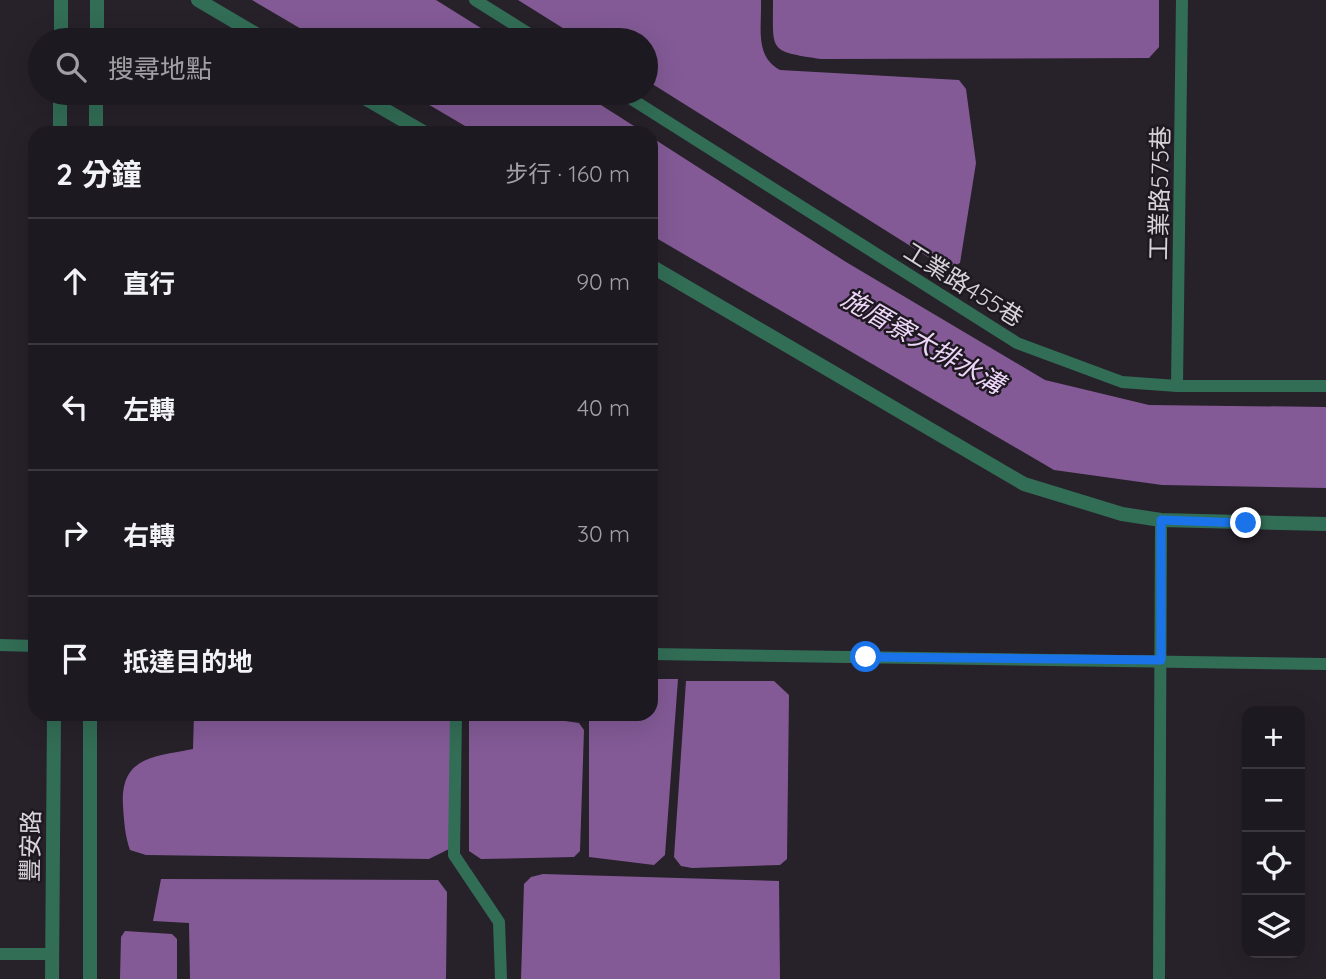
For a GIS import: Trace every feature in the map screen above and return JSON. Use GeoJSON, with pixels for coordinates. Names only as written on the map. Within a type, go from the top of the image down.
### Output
{"type":"FeatureCollection","features":[{"type":"Feature","properties":{"kind":"street"},"geometry":{"type":"LineString","coordinates":[[61,0],[61,28]]}},
{"type":"Feature","properties":{"kind":"street"},"geometry":{"type":"LineString","coordinates":[[97,0],[97,28]]}},
{"type":"Feature","properties":{"kind":"street"},"geometry":{"type":"LineString","coordinates":[[198,0],[246,28]]}},
{"type":"Feature","properties":{"kind":"street"},"geometry":{"type":"LineString","coordinates":[[60,105],[60,126]]}},
{"type":"Feature","properties":{"kind":"street"},"geometry":{"type":"LineString","coordinates":[[96,105],[96,126]]}},
{"type":"Feature","properties":{"kind":"street"},"geometry":{"type":"LineString","coordinates":[[377,105],[413,126]]}},
{"type":"Feature","properties":{"kind":"street"},"geometry":{"type":"LineString","coordinates":[[658,270],[1024,484],[1122,514],[1161,520],[1326,524]]}},
{"type":"Feature","properties":{"kind":"street","name":"豐安路"},"geometry":{"type":"LineString","coordinates":[[52,979],[54,721]]}},
{"type":"Feature","properties":{"kind":"street"},"geometry":{"type":"LineString","coordinates":[[90,721],[90,979]]}},
{"type":"Feature","properties":{"kind":"lane"},"geometry":{"type":"LineString","coordinates":[[475,0],[519,28]]}},
{"type":"Feature","properties":{"kind":"lane","name":"工業路575巷"},"geometry":{"type":"LineString","coordinates":[[1177,386],[1182,0]]}},
{"type":"Feature","properties":{"kind":"lane","name":"工業路455巷"},"geometry":{"type":"LineString","coordinates":[[641,105],[1017,343],[1122,382],[1177,386],[1326,386]]}},
{"type":"Feature","properties":{"kind":"lane"},"geometry":{"type":"LineString","coordinates":[[1159,979],[1161,520]]}},
{"type":"Feature","properties":{"kind":"lane"},"geometry":{"type":"LineString","coordinates":[[0,645],[28,646]]}},
{"type":"Feature","properties":{"kind":"lane"},"geometry":{"type":"LineString","coordinates":[[658,654],[1326,664]]}},
{"type":"Feature","properties":{"kind":"lane"},"geometry":{"type":"LineString","coordinates":[[456,721],[454,855],[499,922],[500,979]]}},
{"type":"Feature","properties":{"kind":"lane"},"geometry":{"type":"LineString","coordinates":[[0,954],[52,954]]}},
{"type":"Feature","properties":{"kind":"water"},"geometry":{"type":"Polygon","coordinates":[[[252,0],[436,0],[481,28],[300,28],[252,0]]]}},
{"type":"Feature","properties":{"kind":"water"},"geometry":{"type":"Polygon","coordinates":[[[518,0],[761,0],[763,49],[766,57],[780,70],[959,80],[966,89],[976,163],[960,263],[947,269],[658,88],[658,28],[563,28],[518,0]]]}},
{"type":"Feature","properties":{"kind":"water"},"geometry":{"type":"Polygon","coordinates":[[[773,0],[1159,0],[1159,47],[1149,58],[821,59],[791,54],[777,46],[773,30],[773,0]]]}},
{"type":"Feature","properties":{"kind":"water"},"geometry":{"type":"Polygon","coordinates":[[[429,105],[601,105],[634,126],[465,126],[429,105]]]}},
{"type":"Feature","properties":{"kind":"water","name":"施厝寮大排水溝"},"geometry":{"type":"Polygon","coordinates":[[[658,141],[846,262],[1045,380],[1149,405],[1326,407],[1326,488],[1162,485],[1054,470],[658,239],[658,141]]]}},
{"type":"Feature","properties":{"kind":"water"},"geometry":{"type":"Polygon","coordinates":[[[658,679],[678,679],[665,855],[654,865],[589,857],[589,721],[658,721],[658,679]]]}},
{"type":"Feature","properties":{"kind":"water"},"geometry":{"type":"Polygon","coordinates":[[[686,681],[774,681],[789,695],[787,859],[780,865],[692,868],[681,866],[674,857],[686,681]]]}},
{"type":"Feature","properties":{"kind":"water"},"geometry":{"type":"Polygon","coordinates":[[[194,721],[450,721],[453,842],[449,849],[429,859],[146,855],[130,850],[123,806],[127,777],[134,768],[153,757],[193,749],[194,721]]]}},
{"type":"Feature","properties":{"kind":"water"},"geometry":{"type":"Polygon","coordinates":[[[469,721],[579,723],[584,730],[580,851],[574,857],[481,859],[469,851],[469,721]]]}},
{"type":"Feature","properties":{"kind":"water"},"geometry":{"type":"Polygon","coordinates":[[[543,874],[779,881],[780,979],[521,979],[524,884],[531,877],[543,874]]]}},
{"type":"Feature","properties":{"kind":"water"},"geometry":{"type":"Polygon","coordinates":[[[161,879],[438,880],[447,892],[446,979],[190,979],[189,923],[153,921],[161,879]]]}},
{"type":"Feature","properties":{"kind":"water"},"geometry":{"type":"Polygon","coordinates":[[[125,931],[172,934],[177,939],[177,979],[120,979],[121,937],[125,931]]]}},
{"type":"Feature","properties":{"kind":"route"},"geometry":{"type":"LineString","coordinates":[[866,657],[1161,660],[1161,520],[1246,523]]}}]}
